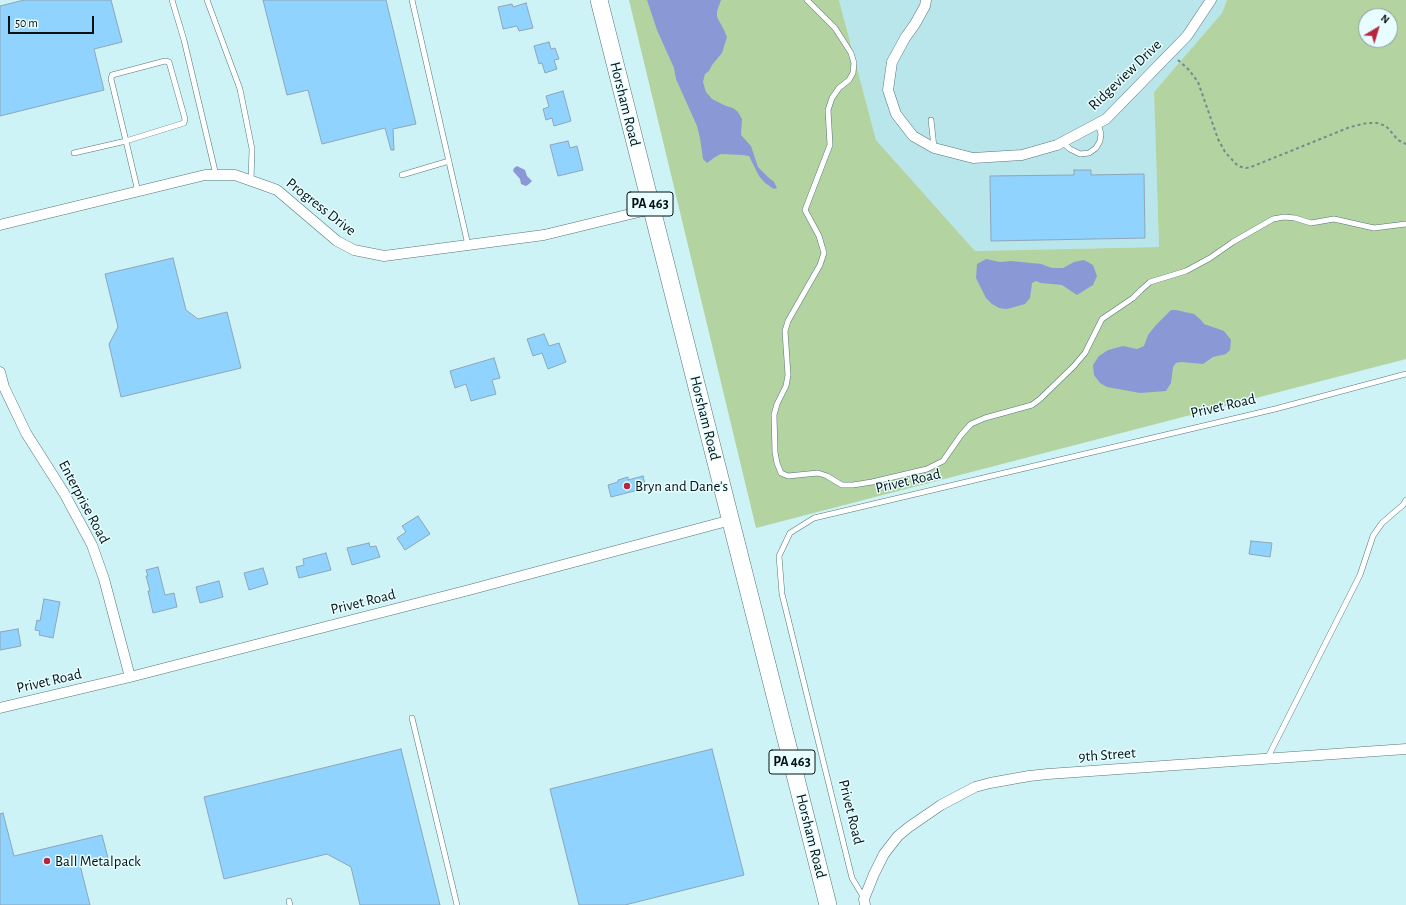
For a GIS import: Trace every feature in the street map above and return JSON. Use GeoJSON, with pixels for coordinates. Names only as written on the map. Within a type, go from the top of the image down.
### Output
{"type":"FeatureCollection","features":[{"type":"Feature","properties":{"kind":"main road","name":"Horsham Road"},"geometry":{"type":"LineString","coordinates":[[599,0],[828,905]]}},
{"type":"Feature","properties":{"kind":"street","name":"Ridgeview Drive"},"geometry":{"type":"LineString","coordinates":[[926,0],[925,6],[916,24],[905,38],[892,62],[888,90],[896,114],[913,136],[934,148],[973,158],[1022,155],[1062,142],[1106,119],[1186,36],[1211,0]]}},
{"type":"Feature","properties":{"kind":"street","name":"Progress Drive"},"geometry":{"type":"LineString","coordinates":[[0,225],[205,175],[235,175],[277,190],[337,241],[354,250],[384,256],[544,235],[651,208]]}},
{"type":"Feature","properties":{"kind":"street","name":"Enterprise Road"},"geometry":{"type":"LineString","coordinates":[[0,372],[4,387],[26,432],[64,492],[92,545],[104,579],[130,677]]}},
{"type":"Feature","properties":{"kind":"street","name":"Privet Road"},"geometry":{"type":"LineString","coordinates":[[0,708],[130,677],[469,590],[731,520]]}},
{"type":"Feature","properties":{"kind":"street","name":"9th Street"},"geometry":{"type":"LineString","coordinates":[[865,902],[869,886],[878,864],[898,836],[941,805],[975,787],[1029,776],[1406,749]]}},
{"type":"Feature","properties":{"kind":"lane"},"geometry":{"type":"LineString","coordinates":[[172,0],[184,40],[216,175]]}},
{"type":"Feature","properties":{"kind":"lane"},"geometry":{"type":"LineString","coordinates":[[207,0],[240,90],[252,149],[251,181]]}},
{"type":"Feature","properties":{"kind":"lane"},"geometry":{"type":"LineString","coordinates":[[412,0],[468,245]]}},
{"type":"Feature","properties":{"kind":"lane"},"geometry":{"type":"LineString","coordinates":[[807,0],[835,28],[851,53],[854,63],[853,73],[849,80],[839,88],[832,98],[828,110],[830,145],[805,210],[819,236],[824,253],[820,265],[788,320],[785,331],[788,375],[786,386],[777,404],[774,415],[775,452],[781,473],[788,476],[818,473],[827,476],[842,485],[853,485],[927,469],[943,461],[961,435],[971,424],[985,418],[1032,405],[1040,399],[1074,366],[1085,353],[1102,318],[1133,298],[1150,282],[1172,277],[1186,271],[1273,219],[1284,217],[1295,218],[1311,223],[1334,219],[1374,228],[1406,224]]}},
{"type":"Feature","properties":{"kind":"lane"},"geometry":{"type":"LineString","coordinates":[[74,153],[126,141],[184,123],[185,119],[169,62],[165,61],[112,75],[111,79],[126,141],[138,192]]}},
{"type":"Feature","properties":{"kind":"lane"},"geometry":{"type":"LineString","coordinates":[[931,120],[934,148]]}},
{"type":"Feature","properties":{"kind":"lane"},"geometry":{"type":"LineString","coordinates":[[1062,142],[1070,149],[1080,154],[1089,153],[1096,148],[1100,141],[1101,134],[1098,123]]}},
{"type":"Feature","properties":{"kind":"lane"},"geometry":{"type":"LineString","coordinates":[[402,175],[449,161]]}},
{"type":"Feature","properties":{"kind":"lane","name":"Privet Road"},"geometry":{"type":"LineString","coordinates":[[865,902],[852,878],[782,594],[779,556],[790,533],[814,518],[1268,411],[1406,374]]}},
{"type":"Feature","properties":{"kind":"lane"},"geometry":{"type":"LineString","coordinates":[[1267,759],[1360,575],[1373,536],[1382,523],[1403,505],[1406,500]]}},
{"type":"Feature","properties":{"kind":"lane"},"geometry":{"type":"LineString","coordinates":[[412,718],[457,905]]}},
{"type":"Feature","properties":{"kind":"path"},"geometry":{"type":"LineString","coordinates":[[1170,52],[1189,70],[1198,82],[1218,139],[1225,152],[1238,166],[1246,168],[1251,167],[1350,127],[1367,123],[1377,123],[1386,126],[1398,140],[1406,144]]}},
{"type":"Feature","properties":{"kind":"shaded area"},"geometry":{"type":"Polygon","coordinates":[[[839,0],[1227,0],[1222,13],[1154,92],[1159,247],[975,251],[876,140],[839,0]]]}},
{"type":"Feature","properties":{"kind":"green space"},"geometry":{"type":"Polygon","coordinates":[[[629,0],[839,0],[876,140],[975,251],[1159,247],[1154,92],[1222,13],[1227,0],[1406,0],[1406,359],[756,528],[629,0]]]}},
{"type":"Feature","properties":{"kind":"water"},"geometry":{"type":"Polygon","coordinates":[[[647,0],[721,0],[717,11],[717,17],[727,37],[722,53],[709,71],[705,74],[703,82],[706,92],[712,99],[733,108],[738,112],[742,119],[741,135],[751,146],[758,167],[774,182],[777,188],[774,189],[765,183],[759,176],[749,156],[721,154],[707,163],[703,159],[697,126],[676,79],[674,68],[657,30],[647,0]]]}},
{"type":"Feature","properties":{"kind":"water"},"geometry":{"type":"Polygon","coordinates":[[[517,166],[525,170],[527,176],[532,181],[526,186],[521,184],[520,179],[513,171],[517,166]]]}},
{"type":"Feature","properties":{"kind":"water"},"geometry":{"type":"Polygon","coordinates":[[[986,259],[1000,262],[1011,261],[1041,264],[1052,268],[1063,268],[1074,262],[1084,260],[1093,265],[1097,276],[1093,285],[1077,295],[1062,285],[1041,283],[1036,281],[1032,283],[1030,298],[1025,304],[1006,309],[999,308],[986,298],[976,278],[977,264],[986,259]]]}},
{"type":"Feature","properties":{"kind":"water"},"geometry":{"type":"Polygon","coordinates":[[[1171,310],[1194,314],[1204,324],[1224,331],[1231,340],[1230,350],[1226,354],[1213,357],[1203,364],[1176,363],[1173,367],[1171,383],[1166,391],[1140,393],[1107,387],[1100,383],[1094,375],[1093,365],[1099,356],[1108,350],[1123,346],[1137,349],[1144,346],[1148,335],[1171,310]]]}},
{"type":"Feature","properties":{"kind":"building"},"geometry":{"type":"Polygon","coordinates":[[[24,0],[111,0],[122,42],[94,49],[104,90],[0,116],[0,6],[24,0]]]}},
{"type":"Feature","properties":{"kind":"building"},"geometry":{"type":"Polygon","coordinates":[[[263,0],[386,0],[416,124],[393,129],[394,150],[391,150],[385,128],[322,144],[308,90],[287,95],[263,0]]]}},
{"type":"Feature","properties":{"kind":"building"},"geometry":{"type":"Polygon","coordinates":[[[526,3],[533,28],[519,31],[517,26],[503,29],[498,7],[512,4],[513,7],[526,3]]]}},
{"type":"Feature","properties":{"kind":"building"},"geometry":{"type":"Polygon","coordinates":[[[549,42],[551,49],[555,48],[559,59],[554,60],[557,69],[545,73],[542,63],[539,64],[534,46],[549,42]]]}},
{"type":"Feature","properties":{"kind":"building"},"geometry":{"type":"Polygon","coordinates":[[[563,91],[571,121],[554,126],[552,118],[546,120],[543,109],[549,107],[546,96],[563,91]]]}},
{"type":"Feature","properties":{"kind":"building"},"geometry":{"type":"Polygon","coordinates":[[[568,141],[570,148],[577,146],[583,170],[558,176],[550,145],[568,141]]]}},
{"type":"Feature","properties":{"kind":"building"},"geometry":{"type":"Polygon","coordinates":[[[1074,170],[1091,170],[1091,175],[1144,174],[1145,238],[991,241],[990,176],[1074,175],[1074,170]]]}},
{"type":"Feature","properties":{"kind":"building"},"geometry":{"type":"Polygon","coordinates":[[[173,258],[186,310],[198,319],[227,312],[241,368],[121,397],[109,344],[118,327],[105,274],[173,258]]]}},
{"type":"Feature","properties":{"kind":"building"},"geometry":{"type":"Polygon","coordinates":[[[544,334],[549,346],[559,343],[566,362],[548,369],[542,353],[533,356],[527,339],[544,334]]]}},
{"type":"Feature","properties":{"kind":"building"},"geometry":{"type":"Polygon","coordinates":[[[494,358],[500,378],[492,380],[496,394],[471,401],[466,384],[455,388],[450,371],[494,358]]]}},
{"type":"Feature","properties":{"kind":"building","name":"Bryn and Dane's"},"geometry":{"type":"Polygon","coordinates":[[[643,476],[646,488],[611,497],[608,485],[628,477],[628,480],[643,476]]]}},
{"type":"Feature","properties":{"kind":"building"},"geometry":{"type":"Polygon","coordinates":[[[418,516],[430,534],[405,550],[397,538],[406,532],[402,526],[418,516]]]}},
{"type":"Feature","properties":{"kind":"building"},"geometry":{"type":"Polygon","coordinates":[[[1251,541],[1272,543],[1270,557],[1249,554],[1251,541]]]}},
{"type":"Feature","properties":{"kind":"building"},"geometry":{"type":"Polygon","coordinates":[[[369,543],[370,547],[376,546],[380,557],[352,565],[347,548],[369,543]]]}},
{"type":"Feature","properties":{"kind":"building"},"geometry":{"type":"Polygon","coordinates":[[[326,553],[331,570],[299,578],[296,567],[304,565],[303,559],[326,553]]]}},
{"type":"Feature","properties":{"kind":"building"},"geometry":{"type":"Polygon","coordinates":[[[158,567],[165,595],[174,593],[177,607],[153,613],[148,591],[150,591],[146,570],[158,567]]]}},
{"type":"Feature","properties":{"kind":"building"},"geometry":{"type":"Polygon","coordinates":[[[263,568],[268,584],[249,590],[244,573],[263,568]]]}},
{"type":"Feature","properties":{"kind":"building"},"geometry":{"type":"Polygon","coordinates":[[[219,581],[223,597],[200,603],[196,587],[219,581]]]}},
{"type":"Feature","properties":{"kind":"building"},"geometry":{"type":"Polygon","coordinates":[[[44,599],[60,602],[53,638],[39,635],[40,631],[35,630],[37,620],[40,621],[44,599]]]}},
{"type":"Feature","properties":{"kind":"building"},"geometry":{"type":"Polygon","coordinates":[[[18,629],[21,646],[0,650],[0,632],[18,629]]]}},
{"type":"Feature","properties":{"kind":"building"},"geometry":{"type":"Polygon","coordinates":[[[401,749],[440,905],[360,905],[351,867],[327,854],[224,879],[204,797],[401,749]]]}},
{"type":"Feature","properties":{"kind":"building"},"geometry":{"type":"Polygon","coordinates":[[[712,749],[744,875],[625,905],[579,905],[550,789],[712,749]]]}},
{"type":"Feature","properties":{"kind":"building","name":"Ball Metalpack"},"geometry":{"type":"Polygon","coordinates":[[[3,813],[14,856],[102,835],[108,858],[80,865],[90,905],[0,905],[0,814],[3,813]]]}},
{"type":"Feature","properties":{"kind":"place","name":"Bryn and Dane's"},"geometry":{"type":"Point","coordinates":[627,486]}},
{"type":"Feature","properties":{"kind":"place","name":"Ball Metalpack"},"geometry":{"type":"Point","coordinates":[47,861]}}]}
